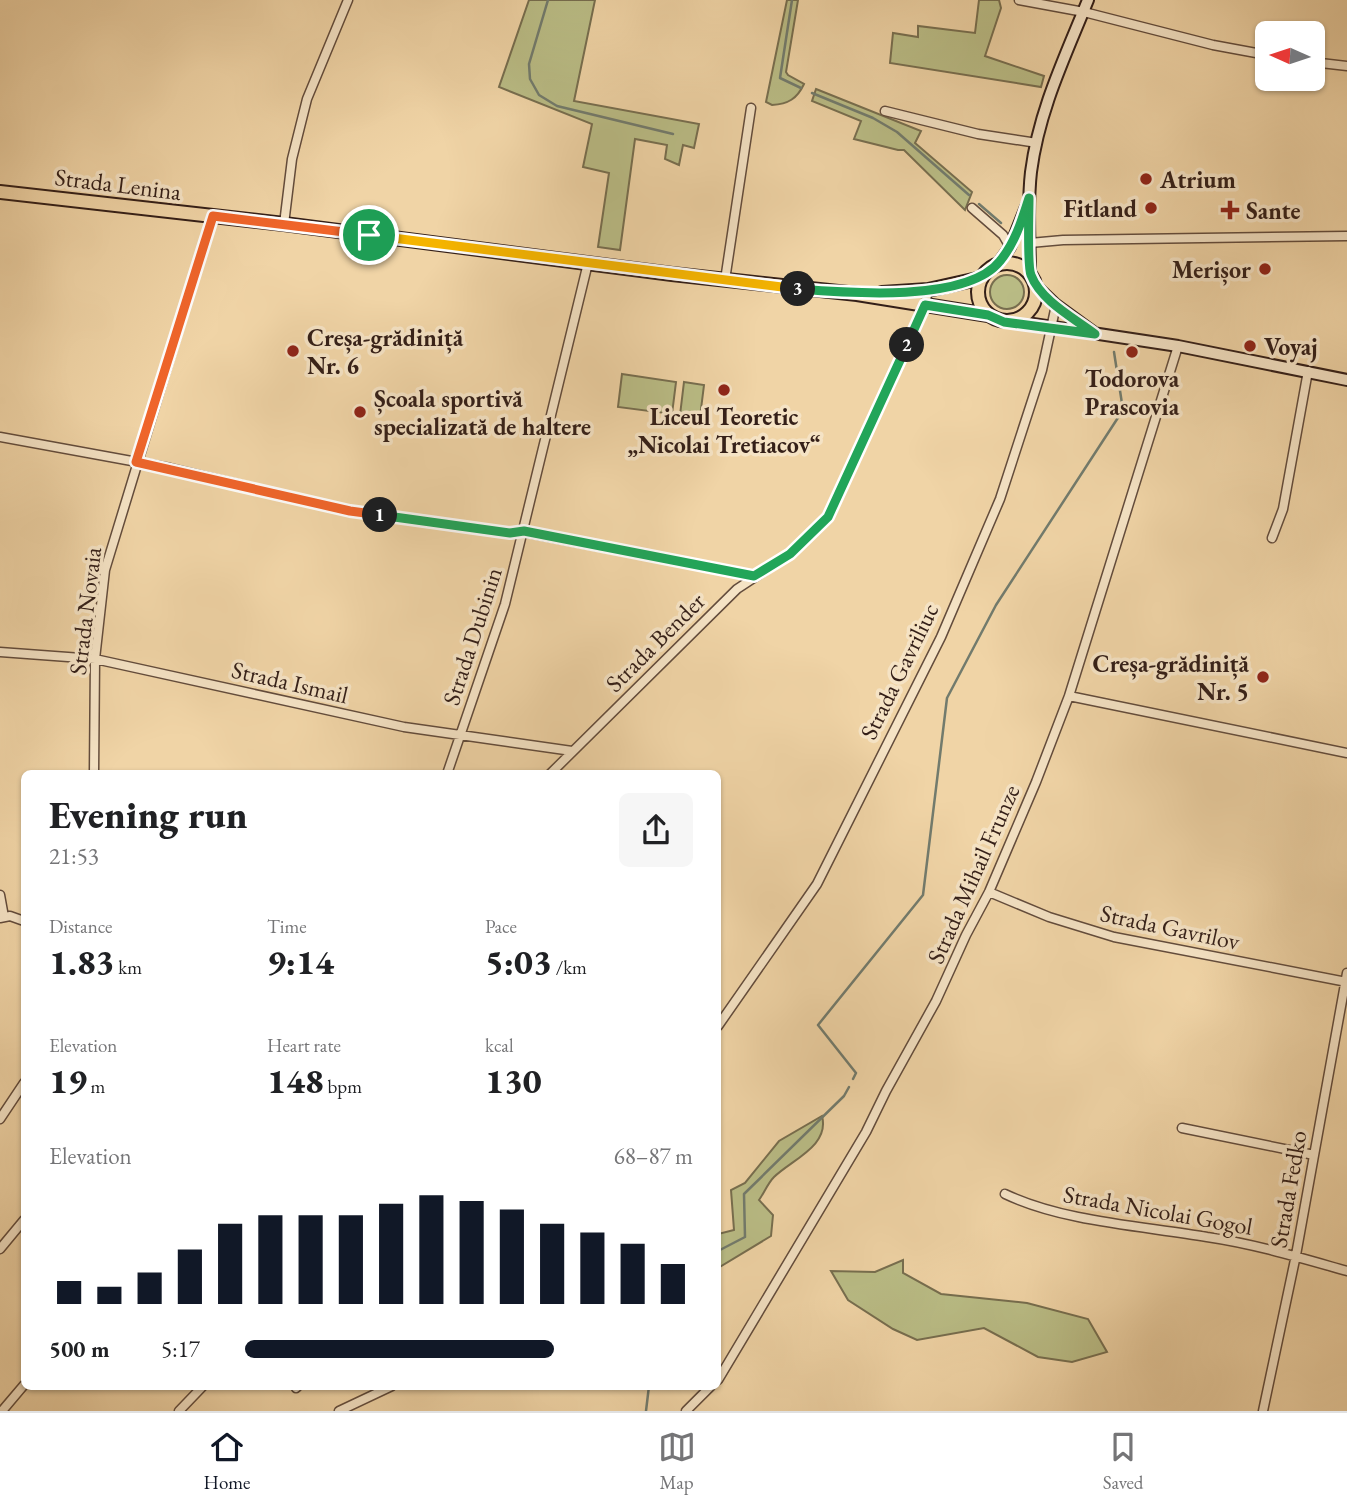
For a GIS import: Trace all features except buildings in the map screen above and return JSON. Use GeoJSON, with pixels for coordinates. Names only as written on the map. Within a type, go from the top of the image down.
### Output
{"type":"FeatureCollection","features":[{"type":"Feature","properties":{"kind":"main road"},"geometry":{"type":"LineString","coordinates":[[857,294],[928,290],[982,278],[998,264],[1010,247],[1021,223],[1029,198],[1037,143],[1053,84],[1088,0]]}},
{"type":"Feature","properties":{"kind":"main road","name":"Strada Lenina"},"geometry":{"type":"LineString","coordinates":[[0,192],[857,294]]}},
{"type":"Feature","properties":{"kind":"main road"},"geometry":{"type":"LineString","coordinates":[[1029,198],[1030,274],[1036,286],[1056,305],[1095,334]]}},
{"type":"Feature","properties":{"kind":"main road"},"geometry":{"type":"LineString","coordinates":[[998,264],[1015,264],[1030,274]]}},
{"type":"Feature","properties":{"kind":"main road"},"geometry":{"type":"LineString","coordinates":[[982,278],[978,297],[988,315],[995,320],[1178,346],[1347,380]]}},
{"type":"Feature","properties":{"kind":"main road"},"geometry":{"type":"LineString","coordinates":[[1013,321],[1022,318],[1034,304],[1036,286]]}},
{"type":"Feature","properties":{"kind":"main road"},"geometry":{"type":"LineString","coordinates":[[857,294],[988,315]]}},
{"type":"Feature","properties":{"kind":"street"},"geometry":{"type":"LineString","coordinates":[[284,224],[292,159],[307,99],[348,0]]}},
{"type":"Feature","properties":{"kind":"street"},"geometry":{"type":"LineString","coordinates":[[1020,0],[1084,12],[1213,45],[1255,53]]}},
{"type":"Feature","properties":{"kind":"street"},"geometry":{"type":"LineString","coordinates":[[1325,63],[1347,66]]}},
{"type":"Feature","properties":{"kind":"street"},"geometry":{"type":"LineString","coordinates":[[725,280],[751,108]]}},
{"type":"Feature","properties":{"kind":"street"},"geometry":{"type":"LineString","coordinates":[[884,111],[978,134],[1037,143]]}},
{"type":"Feature","properties":{"kind":"street"},"geometry":{"type":"LineString","coordinates":[[972,208],[1003,235],[1010,247]]}},
{"type":"Feature","properties":{"kind":"street","name":"Strada Novaia"},"geometry":{"type":"LineString","coordinates":[[94,770],[95,659],[105,570],[213,216]]}},
{"type":"Feature","properties":{"kind":"street"},"geometry":{"type":"LineString","coordinates":[[1030,243],[1063,240],[1347,236]]}},
{"type":"Feature","properties":{"kind":"street","name":"Strada Dubinin"},"geometry":{"type":"LineString","coordinates":[[448,770],[505,604],[588,263]]}},
{"type":"Feature","properties":{"kind":"street","name":"Strada Bender"},"geometry":{"type":"LineString","coordinates":[[554,770],[722,603],[754,576],[790,554],[828,517],[925,305],[928,290]]}},
{"type":"Feature","properties":{"kind":"street","name":"Strada Gavriliuc"},"geometry":{"type":"LineString","coordinates":[[721,1022],[817,884],[941,637],[1000,499],[1042,370],[1056,305]]}},
{"type":"Feature","properties":{"kind":"street","name":"Strada Mihail Frunze"},"geometry":{"type":"LineString","coordinates":[[721,1375],[866,1132],[936,1001],[989,892],[1069,696],[1178,346]]}},
{"type":"Feature","properties":{"kind":"street"},"geometry":{"type":"LineString","coordinates":[[1272,538],[1283,509],[1308,371]]}},
{"type":"Feature","properties":{"kind":"street"},"geometry":{"type":"LineString","coordinates":[[0,437],[136,462],[350,511],[510,533],[524,531],[754,576]]}},
{"type":"Feature","properties":{"kind":"street","name":"Strada Ismail"},"geometry":{"type":"LineString","coordinates":[[0,652],[95,659],[338,713],[459,736],[572,751]]}},
{"type":"Feature","properties":{"kind":"street"},"geometry":{"type":"LineString","coordinates":[[1069,696],[1347,753]]}},
{"type":"Feature","properties":{"kind":"street","name":"Strada Gavrilov"},"geometry":{"type":"LineString","coordinates":[[989,892],[1049,917],[1114,937],[1346,979]]}},
{"type":"Feature","properties":{"kind":"street"},"geometry":{"type":"LineString","coordinates":[[0,895],[2,917],[21,920]]}},
{"type":"Feature","properties":{"kind":"street","name":"Strada Fedko"},"geometry":{"type":"LineString","coordinates":[[1263,1411],[1296,1255],[1346,979]]}},
{"type":"Feature","properties":{"kind":"street"},"geometry":{"type":"LineString","coordinates":[[0,1119],[21,1088]]}},
{"type":"Feature","properties":{"kind":"street"},"geometry":{"type":"LineString","coordinates":[[1182,1128],[1314,1155]]}},
{"type":"Feature","properties":{"kind":"street","name":"Strada Nicolai Gogol"},"geometry":{"type":"LineString","coordinates":[[1005,1194],[1034,1206],[1123,1225],[1209,1237],[1296,1255],[1347,1271]]}},
{"type":"Feature","properties":{"kind":"street"},"geometry":{"type":"LineString","coordinates":[[0,1249],[21,1224]]}},
{"type":"Feature","properties":{"kind":"street"},"geometry":{"type":"LineString","coordinates":[[2,1411],[21,1389]]}},
{"type":"Feature","properties":{"kind":"street"},"geometry":{"type":"LineString","coordinates":[[179,1411],[199,1390]]}},
{"type":"Feature","properties":{"kind":"street"},"geometry":{"type":"LineString","coordinates":[[339,1411],[384,1390]]}},
{"type":"Feature","properties":{"kind":"street"},"geometry":{"type":"LineString","coordinates":[[685,1411],[707,1390]]}},
{"type":"Feature","properties":{"kind":"green space"},"geometry":{"type":"Polygon","coordinates":[[[529,0],[595,0],[574,101],[699,124],[694,148],[683,145],[679,165],[665,159],[667,145],[635,139],[620,250],[598,247],[609,173],[583,167],[592,124],[499,87],[529,0]]]}},
{"type":"Feature","properties":{"kind":"green space"},"geometry":{"type":"Polygon","coordinates":[[[787,0],[798,0],[786,72],[804,84],[791,100],[772,105],[766,102],[787,0]]]}},
{"type":"Feature","properties":{"kind":"green space"},"geometry":{"type":"Polygon","coordinates":[[[979,0],[999,0],[1001,8],[985,56],[1044,76],[1041,87],[890,63],[893,33],[918,37],[918,26],[975,33],[979,0]]]}},
{"type":"Feature","properties":{"kind":"green space"},"geometry":{"type":"Polygon","coordinates":[[[816,89],[921,131],[915,143],[972,192],[965,210],[904,150],[854,139],[861,121],[812,101],[816,89]]]}},
{"type":"Feature","properties":{"kind":"green space"},"geometry":{"type":"Polygon","coordinates":[[[1007,275],[1019,280],[1024,292],[1019,304],[1007,309],[995,304],[990,292],[995,280],[1007,275]]]}},
{"type":"Feature","properties":{"kind":"green space"},"geometry":{"type":"Polygon","coordinates":[[[622,374],[676,382],[672,414],[618,407],[622,374]]]}},
{"type":"Feature","properties":{"kind":"green space"},"geometry":{"type":"Polygon","coordinates":[[[684,382],[704,385],[700,417],[680,415],[684,382]]]}},
{"type":"Feature","properties":{"kind":"green space"},"geometry":{"type":"Polygon","coordinates":[[[822,1116],[823,1127],[815,1144],[774,1177],[759,1200],[773,1215],[771,1236],[721,1266],[721,1233],[734,1230],[731,1190],[745,1183],[779,1141],[822,1116]]]}},
{"type":"Feature","properties":{"kind":"green space"},"geometry":{"type":"Polygon","coordinates":[[[903,1260],[903,1273],[941,1294],[1027,1303],[1088,1319],[1107,1352],[1072,1362],[1038,1357],[984,1328],[917,1340],[893,1329],[848,1300],[831,1271],[875,1272],[903,1260]]]}},
{"type":"Feature","properties":{"kind":"waterway"},"geometry":{"type":"LineString","coordinates":[[548,0],[529,64],[530,79],[539,95],[557,106],[673,134]]}},
{"type":"Feature","properties":{"kind":"waterway"},"geometry":{"type":"LineString","coordinates":[[792,0],[780,78],[801,88]]}},
{"type":"Feature","properties":{"kind":"waterway"},"geometry":{"type":"LineString","coordinates":[[812,93],[873,118],[897,132],[969,195]]}},
{"type":"Feature","properties":{"kind":"waterway"},"geometry":{"type":"LineString","coordinates":[[979,204],[1001,223]]}},
{"type":"Feature","properties":{"kind":"waterway"},"geometry":{"type":"LineString","coordinates":[[853,1079],[856,1073],[818,1025],[923,895],[947,698],[996,605],[1123,410],[1114,352]]}},
{"type":"Feature","properties":{"kind":"waterway"},"geometry":{"type":"LineString","coordinates":[[721,1249],[745,1237],[744,1194],[844,1096],[849,1087]]}},
{"type":"Feature","properties":{"kind":"waterway"},"geometry":{"type":"LineString","coordinates":[[646,1411],[649,1390]]}},
{"type":"Feature","properties":{"kind":"place","name":"Atrium"},"geometry":{"type":"Point","coordinates":[1146,179]}},
{"type":"Feature","properties":{"kind":"place","name":"Fitland"},"geometry":{"type":"Point","coordinates":[1151,208]}},
{"type":"Feature","properties":{"kind":"place","name":"Sante"},"geometry":{"type":"Point","coordinates":[1230,210]}},
{"type":"Feature","properties":{"kind":"place","name":"Merișor"},"geometry":{"type":"Point","coordinates":[1265,269]}},
{"type":"Feature","properties":{"kind":"place","name":"Voyaj"},"geometry":{"type":"Point","coordinates":[1250,346]}},
{"type":"Feature","properties":{"kind":"place","name":"Creșa-grădiniță Nr. 6"},"geometry":{"type":"Point","coordinates":[293,351]}},
{"type":"Feature","properties":{"kind":"place","name":"Todorova Prascovia"},"geometry":{"type":"Point","coordinates":[1132,352]}},
{"type":"Feature","properties":{"kind":"place","name":"Liceul Teoretic „Nicolai Tretiacov“"},"geometry":{"type":"Point","coordinates":[724,390]}},
{"type":"Feature","properties":{"kind":"place","name":"Școala sportivă specializată de haltere"},"geometry":{"type":"Point","coordinates":[360,412]}},
{"type":"Feature","properties":{"kind":"place","name":"Creșa-grădiniță Nr. 5"},"geometry":{"type":"Point","coordinates":[1263,677]}},
{"type":"Feature","properties":{"kind":"route"},"geometry":{"type":"LineString","coordinates":[[1029,198],[1030,274],[1036,286],[1056,305],[1095,334],[1013,321],[1004,322],[988,315],[925,305],[828,517],[790,554],[754,576],[524,531],[510,533],[350,511],[136,462],[213,216],[369,235],[790,288],[857,294],[913,291],[982,278],[998,264],[1010,247],[1029,198]]}}]}
